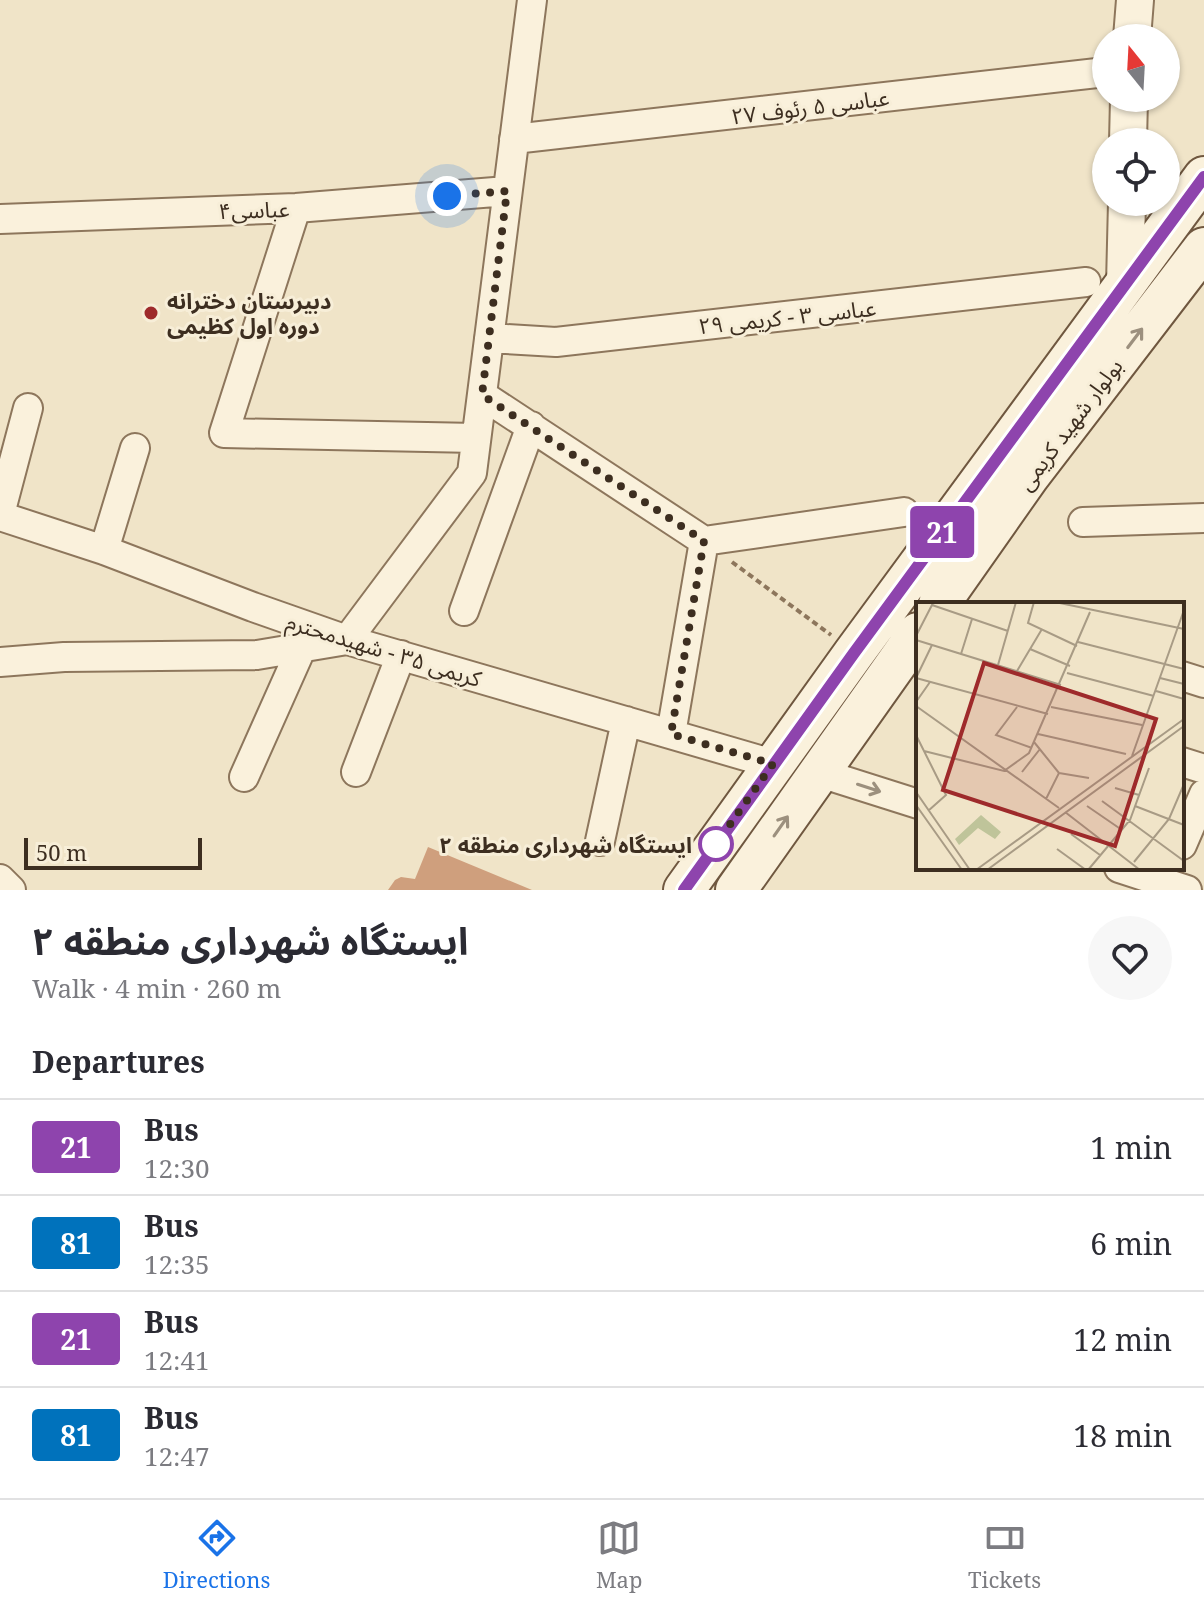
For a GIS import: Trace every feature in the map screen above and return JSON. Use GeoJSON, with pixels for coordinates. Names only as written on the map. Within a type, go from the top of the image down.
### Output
{"type":"FeatureCollection","features":[{"type":"Feature","properties":{"kind":"main road","name":"بولوار شهید کریمی"},"geometry":{"type":"LineString","coordinates":[[940,602],[1014,465],[1125,284],[1204,177]]}},
{"type":"Feature","properties":{"kind":"main road","name":"بولوار شهید کریمی"},"geometry":{"type":"LineString","coordinates":[[684,890],[854,653],[1204,248]]}},
{"type":"Feature","properties":{"kind":"main road"},"geometry":{"type":"LineString","coordinates":[[736,890],[916,636]]}},
{"type":"Feature","properties":{"kind":"street"},"geometry":{"type":"LineString","coordinates":[[0,662],[64,657],[257,655],[347,640],[472,473],[532,0]]}},
{"type":"Feature","properties":{"kind":"street"},"geometry":{"type":"LineString","coordinates":[[1133,24],[1135,0]]}},
{"type":"Feature","properties":{"kind":"street","name":"عباسی ۵ رئوف ۲۷"},"geometry":{"type":"LineString","coordinates":[[514,139],[1092,74]]}},
{"type":"Feature","properties":{"kind":"street","name":"عباسی۴"},"geometry":{"type":"LineString","coordinates":[[0,219],[296,208],[507,191]]}},
{"type":"Feature","properties":{"kind":"street"},"geometry":{"type":"LineString","coordinates":[[296,208],[224,433],[476,438]]}},
{"type":"Feature","properties":{"kind":"street"},"geometry":{"type":"LineString","coordinates":[[1125,284],[1127,216]]}},
{"type":"Feature","properties":{"kind":"street","name":"عباسی ۳ - کریمی ۲۹"},"geometry":{"type":"LineString","coordinates":[[489,338],[556,342],[1086,282]]}},
{"type":"Feature","properties":{"kind":"street"},"geometry":{"type":"LineString","coordinates":[[482,395],[704,541],[904,512]]}},
{"type":"Feature","properties":{"kind":"street"},"geometry":{"type":"LineString","coordinates":[[0,515],[28,408]]}},
{"type":"Feature","properties":{"kind":"street"},"geometry":{"type":"LineString","coordinates":[[464,611],[531,426]]}},
{"type":"Feature","properties":{"kind":"street"},"geometry":{"type":"LineString","coordinates":[[104,550],[135,448]]}},
{"type":"Feature","properties":{"kind":"street","name":"کریمی ۳۵ - شهیدمحترم"},"geometry":{"type":"LineString","coordinates":[[0,515],[347,640],[773,764]]}},
{"type":"Feature","properties":{"kind":"street"},"geometry":{"type":"LineString","coordinates":[[1083,522],[1204,518]]}},
{"type":"Feature","properties":{"kind":"street"},"geometry":{"type":"LineString","coordinates":[[671,734],[704,541]]}},
{"type":"Feature","properties":{"kind":"street"},"geometry":{"type":"LineString","coordinates":[[244,777],[302,647]]}},
{"type":"Feature","properties":{"kind":"street"},"geometry":{"type":"LineString","coordinates":[[356,772],[401,655]]}},
{"type":"Feature","properties":{"kind":"street"},"geometry":{"type":"LineString","coordinates":[[1184,677],[1204,683]]}},
{"type":"Feature","properties":{"kind":"street"},"geometry":{"type":"LineString","coordinates":[[600,841],[626,721]]}},
{"type":"Feature","properties":{"kind":"street"},"geometry":{"type":"LineString","coordinates":[[1184,763],[1204,769]]}},
{"type":"Feature","properties":{"kind":"street"},"geometry":{"type":"LineString","coordinates":[[820,773],[916,803]]}},
{"type":"Feature","properties":{"kind":"street"},"geometry":{"type":"LineString","coordinates":[[1184,840],[1204,794]]}},
{"type":"Feature","properties":{"kind":"street"},"geometry":{"type":"LineString","coordinates":[[1126,870],[1172,883]]}},
{"type":"Feature","properties":{"kind":"street"},"geometry":{"type":"LineString","coordinates":[[0,879],[11,890]]}},
{"type":"Feature","properties":{"kind":"path"},"geometry":{"type":"LineString","coordinates":[[704,541],[854,653]]}},
{"type":"Feature","properties":{"kind":"building"},"geometry":{"type":"Polygon","coordinates":[[[428,847],[532,890],[388,890],[401,877],[415,879],[428,847]]]}},
{"type":"Feature","properties":{"kind":"bus line","name":"21"},"geometry":{"type":"LineString","coordinates":[[684,890],[1204,177]]}},
{"type":"Feature","properties":{"kind":"place","name":"دبیرستان دخترانه دوره اول کظیمی"},"geometry":{"type":"Point","coordinates":[151,313]}},
{"type":"Feature","properties":{"kind":"place","name":"ایستگاه شهرداری منطقه ۲"},"geometry":{"type":"Point","coordinates":[716,844]}},
{"type":"Feature","properties":{"kind":"route"},"geometry":{"type":"LineString","coordinates":[[447,196],[507,191],[482,395],[704,541],[671,734],[773,764],[716,844]]}}]}
